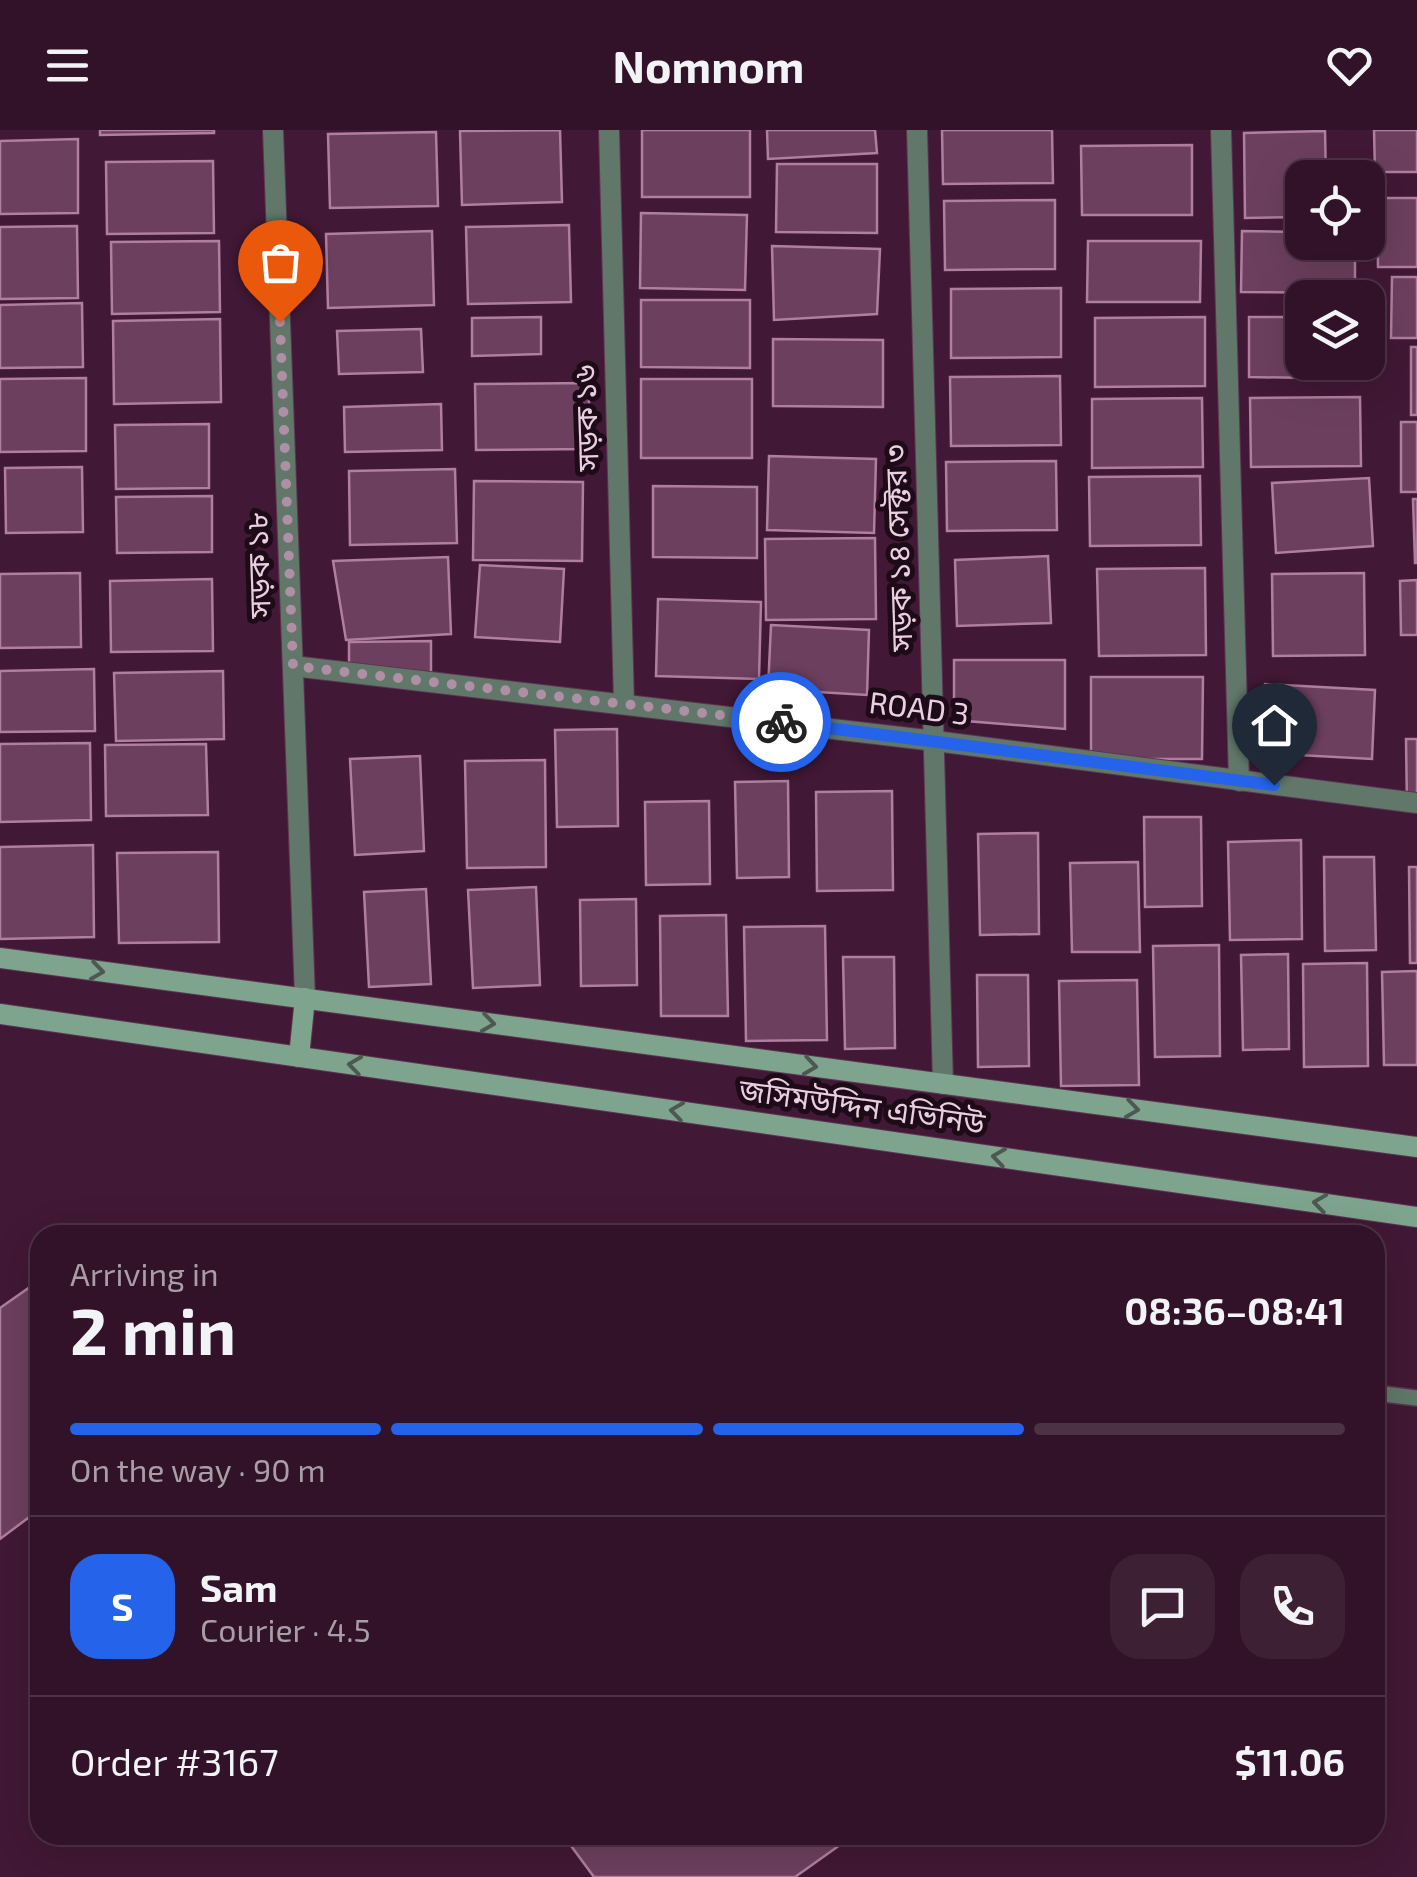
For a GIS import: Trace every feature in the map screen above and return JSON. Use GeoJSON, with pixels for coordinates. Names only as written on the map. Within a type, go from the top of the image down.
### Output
{"type":"FeatureCollection","features":[{"type":"Feature","properties":{"kind":"street","name":"সড়ক ১৮"},"geometry":{"type":"LineString","coordinates":[[272,130],[305,998]]}},
{"type":"Feature","properties":{"kind":"street","name":"সড়ক ১৬"},"geometry":{"type":"LineString","coordinates":[[609,130],[624,704]]}},
{"type":"Feature","properties":{"kind":"street","name":"সড়ক ১৪ সেক্টর ৩"},"geometry":{"type":"LineString","coordinates":[[917,130],[943,1084]]}},
{"type":"Feature","properties":{"kind":"street"},"geometry":{"type":"LineString","coordinates":[[1221,130],[1238,781]]}},
{"type":"Feature","properties":{"kind":"street","name":"ROAD 3"},"geometry":{"type":"LineString","coordinates":[[293,666],[1417,802]]}},
{"type":"Feature","properties":{"kind":"street","name":"জসিমউদ্দিন এভিনিউ"},"geometry":{"type":"LineString","coordinates":[[0,958],[1417,1147]]}},
{"type":"Feature","properties":{"kind":"street"},"geometry":{"type":"LineString","coordinates":[[299,1057],[305,998]]}},
{"type":"Feature","properties":{"kind":"street","name":"জসিমউদ্দিন এভিনিউ"},"geometry":{"type":"LineString","coordinates":[[0,1014],[1417,1217]]}},
{"type":"Feature","properties":{"kind":"lane"},"geometry":{"type":"LineString","coordinates":[[1385,1394],[1417,1398]]}},
{"type":"Feature","properties":{"kind":"building"},"geometry":{"type":"Polygon","coordinates":[[[100,130],[214,130],[214,133],[100,135],[100,130]]]}},
{"type":"Feature","properties":{"kind":"building"},"geometry":{"type":"Polygon","coordinates":[[[560,130],[562,202],[462,205],[460,131],[560,130]]]}},
{"type":"Feature","properties":{"kind":"building"},"geometry":{"type":"Polygon","coordinates":[[[642,130],[750,130],[750,197],[642,197],[642,130]]]}},
{"type":"Feature","properties":{"kind":"building"},"geometry":{"type":"Polygon","coordinates":[[[767,130],[875,130],[877,153],[768,159],[767,130]]]}},
{"type":"Feature","properties":{"kind":"building"},"geometry":{"type":"Polygon","coordinates":[[[942,130],[1052,130],[1053,183],[943,184],[942,130]]]}},
{"type":"Feature","properties":{"kind":"building"},"geometry":{"type":"Polygon","coordinates":[[[1374,130],[1417,130],[1417,172],[1385,172],[1385,160],[1375,160],[1374,130]]]}},
{"type":"Feature","properties":{"kind":"building"},"geometry":{"type":"Polygon","coordinates":[[[1325,131],[1326,160],[1285,160],[1285,217],[1245,218],[1244,133],[1325,131]]]}},
{"type":"Feature","properties":{"kind":"building"},"geometry":{"type":"Polygon","coordinates":[[[436,132],[438,206],[330,208],[328,134],[436,132]]]}},
{"type":"Feature","properties":{"kind":"building"},"geometry":{"type":"Polygon","coordinates":[[[78,139],[78,213],[0,214],[0,141],[78,139]]]}},
{"type":"Feature","properties":{"kind":"building"},"geometry":{"type":"Polygon","coordinates":[[[1192,145],[1192,215],[1082,215],[1081,146],[1192,145]]]}},
{"type":"Feature","properties":{"kind":"building"},"geometry":{"type":"Polygon","coordinates":[[[213,161],[214,233],[107,234],[106,162],[213,161]]]}},
{"type":"Feature","properties":{"kind":"building"},"geometry":{"type":"Polygon","coordinates":[[[777,164],[877,164],[877,233],[776,232],[777,164]]]}},
{"type":"Feature","properties":{"kind":"building"},"geometry":{"type":"Polygon","coordinates":[[[1385,198],[1417,198],[1417,267],[1378,267],[1378,260],[1385,260],[1385,198]]]}},
{"type":"Feature","properties":{"kind":"building"},"geometry":{"type":"Polygon","coordinates":[[[1055,200],[1055,269],[945,270],[944,201],[1055,200]]]}},
{"type":"Feature","properties":{"kind":"building"},"geometry":{"type":"Polygon","coordinates":[[[641,213],[747,215],[745,290],[640,288],[641,213]]]}},
{"type":"Feature","properties":{"kind":"building"},"geometry":{"type":"Polygon","coordinates":[[[569,225],[571,302],[468,304],[466,227],[569,225]]]}},
{"type":"Feature","properties":{"kind":"building"},"geometry":{"type":"Polygon","coordinates":[[[77,226],[78,298],[0,299],[0,227],[77,226]]]}},
{"type":"Feature","properties":{"kind":"building"},"geometry":{"type":"Polygon","coordinates":[[[432,231],[434,305],[328,308],[326,234],[432,231]]]}},
{"type":"Feature","properties":{"kind":"building"},"geometry":{"type":"Polygon","coordinates":[[[1242,231],[1285,232],[1285,260],[1355,260],[1355,280],[1285,280],[1285,292],[1241,292],[1242,231]]]}},
{"type":"Feature","properties":{"kind":"building"},"geometry":{"type":"Polygon","coordinates":[[[219,241],[220,312],[112,314],[111,242],[219,241]]]}},
{"type":"Feature","properties":{"kind":"building"},"geometry":{"type":"Polygon","coordinates":[[[1088,241],[1201,241],[1200,302],[1087,302],[1088,241]]]}},
{"type":"Feature","properties":{"kind":"building"},"geometry":{"type":"Polygon","coordinates":[[[772,246],[880,249],[877,314],[774,320],[772,246]]]}},
{"type":"Feature","properties":{"kind":"building"},"geometry":{"type":"Polygon","coordinates":[[[1392,277],[1417,277],[1417,338],[1391,338],[1392,277]]]}},
{"type":"Feature","properties":{"kind":"building"},"geometry":{"type":"Polygon","coordinates":[[[1061,288],[1061,357],[951,358],[951,289],[1061,288]]]}},
{"type":"Feature","properties":{"kind":"building"},"geometry":{"type":"Polygon","coordinates":[[[641,300],[750,300],[750,368],[641,367],[641,300]]]}},
{"type":"Feature","properties":{"kind":"building"},"geometry":{"type":"Polygon","coordinates":[[[82,303],[83,367],[0,368],[0,305],[82,303]]]}},
{"type":"Feature","properties":{"kind":"building"},"geometry":{"type":"Polygon","coordinates":[[[541,317],[541,354],[472,356],[472,318],[541,317]]]}},
{"type":"Feature","properties":{"kind":"building"},"geometry":{"type":"Polygon","coordinates":[[[1205,317],[1205,386],[1095,387],[1095,318],[1205,317]]]}},
{"type":"Feature","properties":{"kind":"building"},"geometry":{"type":"Polygon","coordinates":[[[1249,317],[1285,317],[1285,378],[1249,377],[1249,317]]]}},
{"type":"Feature","properties":{"kind":"building"},"geometry":{"type":"Polygon","coordinates":[[[220,319],[221,402],[114,404],[113,321],[220,319]]]}},
{"type":"Feature","properties":{"kind":"building"},"geometry":{"type":"Polygon","coordinates":[[[421,329],[423,372],[339,374],[337,331],[421,329]]]}},
{"type":"Feature","properties":{"kind":"building"},"geometry":{"type":"Polygon","coordinates":[[[773,339],[883,340],[883,407],[773,406],[773,339]]]}},
{"type":"Feature","properties":{"kind":"building"},"geometry":{"type":"Polygon","coordinates":[[[1411,347],[1417,347],[1417,415],[1411,415],[1411,347]]]}},
{"type":"Feature","properties":{"kind":"building"},"geometry":{"type":"Polygon","coordinates":[[[1060,376],[1061,445],[951,446],[950,377],[1060,376]]]}},
{"type":"Feature","properties":{"kind":"building"},"geometry":{"type":"Polygon","coordinates":[[[86,378],[86,451],[0,452],[0,379],[86,378]]]}},
{"type":"Feature","properties":{"kind":"building"},"geometry":{"type":"Polygon","coordinates":[[[641,379],[752,379],[752,458],[641,458],[641,379]]]}},
{"type":"Feature","properties":{"kind":"building"},"geometry":{"type":"Polygon","coordinates":[[[589,383],[589,449],[476,450],[475,384],[589,383]]]}},
{"type":"Feature","properties":{"kind":"building"},"geometry":{"type":"Polygon","coordinates":[[[1360,397],[1361,466],[1251,467],[1250,398],[1360,397]]]}},
{"type":"Feature","properties":{"kind":"building"},"geometry":{"type":"Polygon","coordinates":[[[1202,398],[1203,467],[1092,468],[1092,399],[1202,398]]]}},
{"type":"Feature","properties":{"kind":"building"},"geometry":{"type":"Polygon","coordinates":[[[441,404],[442,450],[345,452],[344,407],[441,404]]]}},
{"type":"Feature","properties":{"kind":"building"},"geometry":{"type":"Polygon","coordinates":[[[1401,422],[1417,422],[1417,492],[1401,492],[1401,422]]]}},
{"type":"Feature","properties":{"kind":"building"},"geometry":{"type":"Polygon","coordinates":[[[209,424],[209,488],[116,489],[115,425],[209,424]]]}},
{"type":"Feature","properties":{"kind":"building"},"geometry":{"type":"Polygon","coordinates":[[[769,456],[876,459],[874,533],[767,530],[769,456]]]}},
{"type":"Feature","properties":{"kind":"building"},"geometry":{"type":"Polygon","coordinates":[[[1056,461],[1057,530],[947,531],[946,462],[1056,461]]]}},
{"type":"Feature","properties":{"kind":"building"},"geometry":{"type":"Polygon","coordinates":[[[82,467],[83,532],[6,533],[5,468],[82,467]]]}},
{"type":"Feature","properties":{"kind":"building"},"geometry":{"type":"Polygon","coordinates":[[[455,469],[457,543],[350,545],[349,471],[455,469]]]}},
{"type":"Feature","properties":{"kind":"building"},"geometry":{"type":"Polygon","coordinates":[[[1200,476],[1201,545],[1090,546],[1089,477],[1200,476]]]}},
{"type":"Feature","properties":{"kind":"building"},"geometry":{"type":"Polygon","coordinates":[[[1369,478],[1373,546],[1276,553],[1272,483],[1369,478]]]}},
{"type":"Feature","properties":{"kind":"building"},"geometry":{"type":"Polygon","coordinates":[[[474,481],[583,482],[582,561],[473,560],[474,481]]]}},
{"type":"Feature","properties":{"kind":"building"},"geometry":{"type":"Polygon","coordinates":[[[653,486],[757,487],[757,558],[653,557],[653,486]]]}},
{"type":"Feature","properties":{"kind":"building"},"geometry":{"type":"Polygon","coordinates":[[[212,496],[212,552],[117,553],[116,497],[212,496]]]}},
{"type":"Feature","properties":{"kind":"building"},"geometry":{"type":"Polygon","coordinates":[[[1413,499],[1417,499],[1417,563],[1415,563],[1413,499]]]}},
{"type":"Feature","properties":{"kind":"building"},"geometry":{"type":"Polygon","coordinates":[[[875,538],[876,619],[766,620],[765,539],[875,538]]]}},
{"type":"Feature","properties":{"kind":"building"},"geometry":{"type":"Polygon","coordinates":[[[1048,556],[1051,623],[957,626],[955,560],[1048,556]]]}},
{"type":"Feature","properties":{"kind":"building"},"geometry":{"type":"Polygon","coordinates":[[[448,557],[451,634],[346,640],[333,561],[448,557]]]}},
{"type":"Feature","properties":{"kind":"building"},"geometry":{"type":"Polygon","coordinates":[[[480,565],[564,569],[560,642],[475,637],[480,565]]]}},
{"type":"Feature","properties":{"kind":"building"},"geometry":{"type":"Polygon","coordinates":[[[1205,568],[1206,655],[1099,656],[1097,569],[1205,568]]]}},
{"type":"Feature","properties":{"kind":"building"},"geometry":{"type":"Polygon","coordinates":[[[80,573],[81,647],[0,648],[0,574],[80,573]]]}},
{"type":"Feature","properties":{"kind":"building"},"geometry":{"type":"Polygon","coordinates":[[[1364,573],[1365,655],[1273,656],[1272,574],[1364,573]]]}},
{"type":"Feature","properties":{"kind":"building"},"geometry":{"type":"Polygon","coordinates":[[[212,579],[213,651],[111,652],[110,581],[212,579]]]}},
{"type":"Feature","properties":{"kind":"building"},"geometry":{"type":"Polygon","coordinates":[[[1417,580],[1417,635],[1401,635],[1400,581],[1417,580]]]}},
{"type":"Feature","properties":{"kind":"building"},"geometry":{"type":"Polygon","coordinates":[[[658,599],[761,602],[759,679],[656,676],[658,599]]]}},
{"type":"Feature","properties":{"kind":"building"},"geometry":{"type":"Polygon","coordinates":[[[771,625],[869,630],[867,695],[768,689],[771,625]]]}},
{"type":"Feature","properties":{"kind":"building"},"geometry":{"type":"Polygon","coordinates":[[[431,641],[431,678],[349,668],[349,642],[431,641]]]}},
{"type":"Feature","properties":{"kind":"building"},"geometry":{"type":"Polygon","coordinates":[[[954,660],[1065,660],[1065,729],[954,720],[954,660]]]}},
{"type":"Feature","properties":{"kind":"building"},"geometry":{"type":"Polygon","coordinates":[[[94,669],[95,731],[0,732],[0,671],[94,669]]]}},
{"type":"Feature","properties":{"kind":"building"},"geometry":{"type":"Polygon","coordinates":[[[223,671],[224,739],[116,741],[114,673],[223,671]]]}},
{"type":"Feature","properties":{"kind":"building"},"geometry":{"type":"Polygon","coordinates":[[[1091,677],[1203,677],[1202,759],[1091,759],[1091,677]]]}},
{"type":"Feature","properties":{"kind":"building"},"geometry":{"type":"Polygon","coordinates":[[[1265,684],[1375,690],[1372,759],[1261,753],[1265,684]]]}},
{"type":"Feature","properties":{"kind":"building"},"geometry":{"type":"Polygon","coordinates":[[[617,729],[618,826],[557,827],[555,730],[617,729]]]}},
{"type":"Feature","properties":{"kind":"building"},"geometry":{"type":"Polygon","coordinates":[[[1406,739],[1417,739],[1417,808],[1407,808],[1406,739]]]}},
{"type":"Feature","properties":{"kind":"building"},"geometry":{"type":"Polygon","coordinates":[[[90,743],[91,820],[0,822],[0,744],[90,743]]]}},
{"type":"Feature","properties":{"kind":"building"},"geometry":{"type":"Polygon","coordinates":[[[206,744],[208,815],[106,816],[105,745],[206,744]]]}},
{"type":"Feature","properties":{"kind":"building"},"geometry":{"type":"Polygon","coordinates":[[[420,756],[424,851],[355,855],[350,759],[420,756]]]}},
{"type":"Feature","properties":{"kind":"building"},"geometry":{"type":"Polygon","coordinates":[[[545,760],[546,867],[467,868],[465,761],[545,760]]]}},
{"type":"Feature","properties":{"kind":"building"},"geometry":{"type":"Polygon","coordinates":[[[788,781],[789,877],[737,878],[735,782],[788,781]]]}},
{"type":"Feature","properties":{"kind":"building"},"geometry":{"type":"Polygon","coordinates":[[[892,791],[893,890],[817,891],[816,792],[892,791]]]}},
{"type":"Feature","properties":{"kind":"building"},"geometry":{"type":"Polygon","coordinates":[[[709,801],[710,884],[646,885],[645,802],[709,801]]]}},
{"type":"Feature","properties":{"kind":"building"},"geometry":{"type":"Polygon","coordinates":[[[1144,817],[1201,817],[1202,906],[1145,907],[1144,817]]]}},
{"type":"Feature","properties":{"kind":"building"},"geometry":{"type":"Polygon","coordinates":[[[1038,833],[1039,934],[980,935],[978,834],[1038,833]]]}},
{"type":"Feature","properties":{"kind":"building"},"geometry":{"type":"Polygon","coordinates":[[[1301,840],[1302,939],[1230,940],[1228,842],[1301,840]]]}},
{"type":"Feature","properties":{"kind":"building"},"geometry":{"type":"Polygon","coordinates":[[[93,845],[94,937],[0,939],[0,847],[93,845]]]}},
{"type":"Feature","properties":{"kind":"building"},"geometry":{"type":"Polygon","coordinates":[[[218,852],[219,942],[119,943],[117,853],[218,852]]]}},
{"type":"Feature","properties":{"kind":"building"},"geometry":{"type":"Polygon","coordinates":[[[1324,857],[1374,857],[1376,950],[1325,951],[1324,857]]]}},
{"type":"Feature","properties":{"kind":"building"},"geometry":{"type":"Polygon","coordinates":[[[1138,862],[1140,952],[1072,952],[1070,863],[1138,862]]]}},
{"type":"Feature","properties":{"kind":"building"},"geometry":{"type":"Polygon","coordinates":[[[1409,867],[1417,867],[1417,963],[1410,963],[1409,867]]]}},
{"type":"Feature","properties":{"kind":"building"},"geometry":{"type":"Polygon","coordinates":[[[536,887],[540,985],[473,988],[468,890],[536,887]]]}},
{"type":"Feature","properties":{"kind":"building"},"geometry":{"type":"Polygon","coordinates":[[[426,889],[431,984],[369,987],[364,892],[426,889]]]}},
{"type":"Feature","properties":{"kind":"building"},"geometry":{"type":"Polygon","coordinates":[[[636,899],[637,985],[581,986],[580,900],[636,899]]]}},
{"type":"Feature","properties":{"kind":"building"},"geometry":{"type":"Polygon","coordinates":[[[726,915],[728,1016],[661,1016],[660,916],[726,915]]]}},
{"type":"Feature","properties":{"kind":"building"},"geometry":{"type":"Polygon","coordinates":[[[825,926],[827,1040],[746,1041],[744,927],[825,926]]]}},
{"type":"Feature","properties":{"kind":"building"},"geometry":{"type":"Polygon","coordinates":[[[1219,945],[1220,1056],[1155,1057],[1153,946],[1219,945]]]}},
{"type":"Feature","properties":{"kind":"building"},"geometry":{"type":"Polygon","coordinates":[[[1288,954],[1289,1049],[1243,1050],[1241,955],[1288,954]]]}},
{"type":"Feature","properties":{"kind":"building"},"geometry":{"type":"Polygon","coordinates":[[[843,957],[894,957],[895,1048],[845,1049],[843,957]]]}},
{"type":"Feature","properties":{"kind":"building"},"geometry":{"type":"Polygon","coordinates":[[[1367,963],[1368,1066],[1304,1067],[1303,964],[1367,963]]]}},
{"type":"Feature","properties":{"kind":"building"},"geometry":{"type":"Polygon","coordinates":[[[1417,971],[1417,1065],[1384,1065],[1382,972],[1417,971]]]}},
{"type":"Feature","properties":{"kind":"building"},"geometry":{"type":"Polygon","coordinates":[[[977,975],[1028,975],[1029,1066],[978,1067],[977,975]]]}},
{"type":"Feature","properties":{"kind":"building"},"geometry":{"type":"Polygon","coordinates":[[[1137,980],[1139,1085],[1061,1086],[1059,981],[1137,980]]]}},
{"type":"Feature","properties":{"kind":"building"},"geometry":{"type":"Polygon","coordinates":[[[30,1287],[30,1516],[0,1539],[0,1308],[30,1287]]]}},
{"type":"Feature","properties":{"kind":"building"},"geometry":{"type":"Polygon","coordinates":[[[570,1845],[840,1845],[795,1877],[594,1877],[570,1845]]]}},
{"type":"Feature","properties":{"kind":"way so far"},"geometry":{"type":"LineString","coordinates":[[280,322],[293,666],[781,722]]}},
{"type":"Feature","properties":{"kind":"route"},"geometry":{"type":"LineString","coordinates":[[781,722],[1274,785]]}}]}
